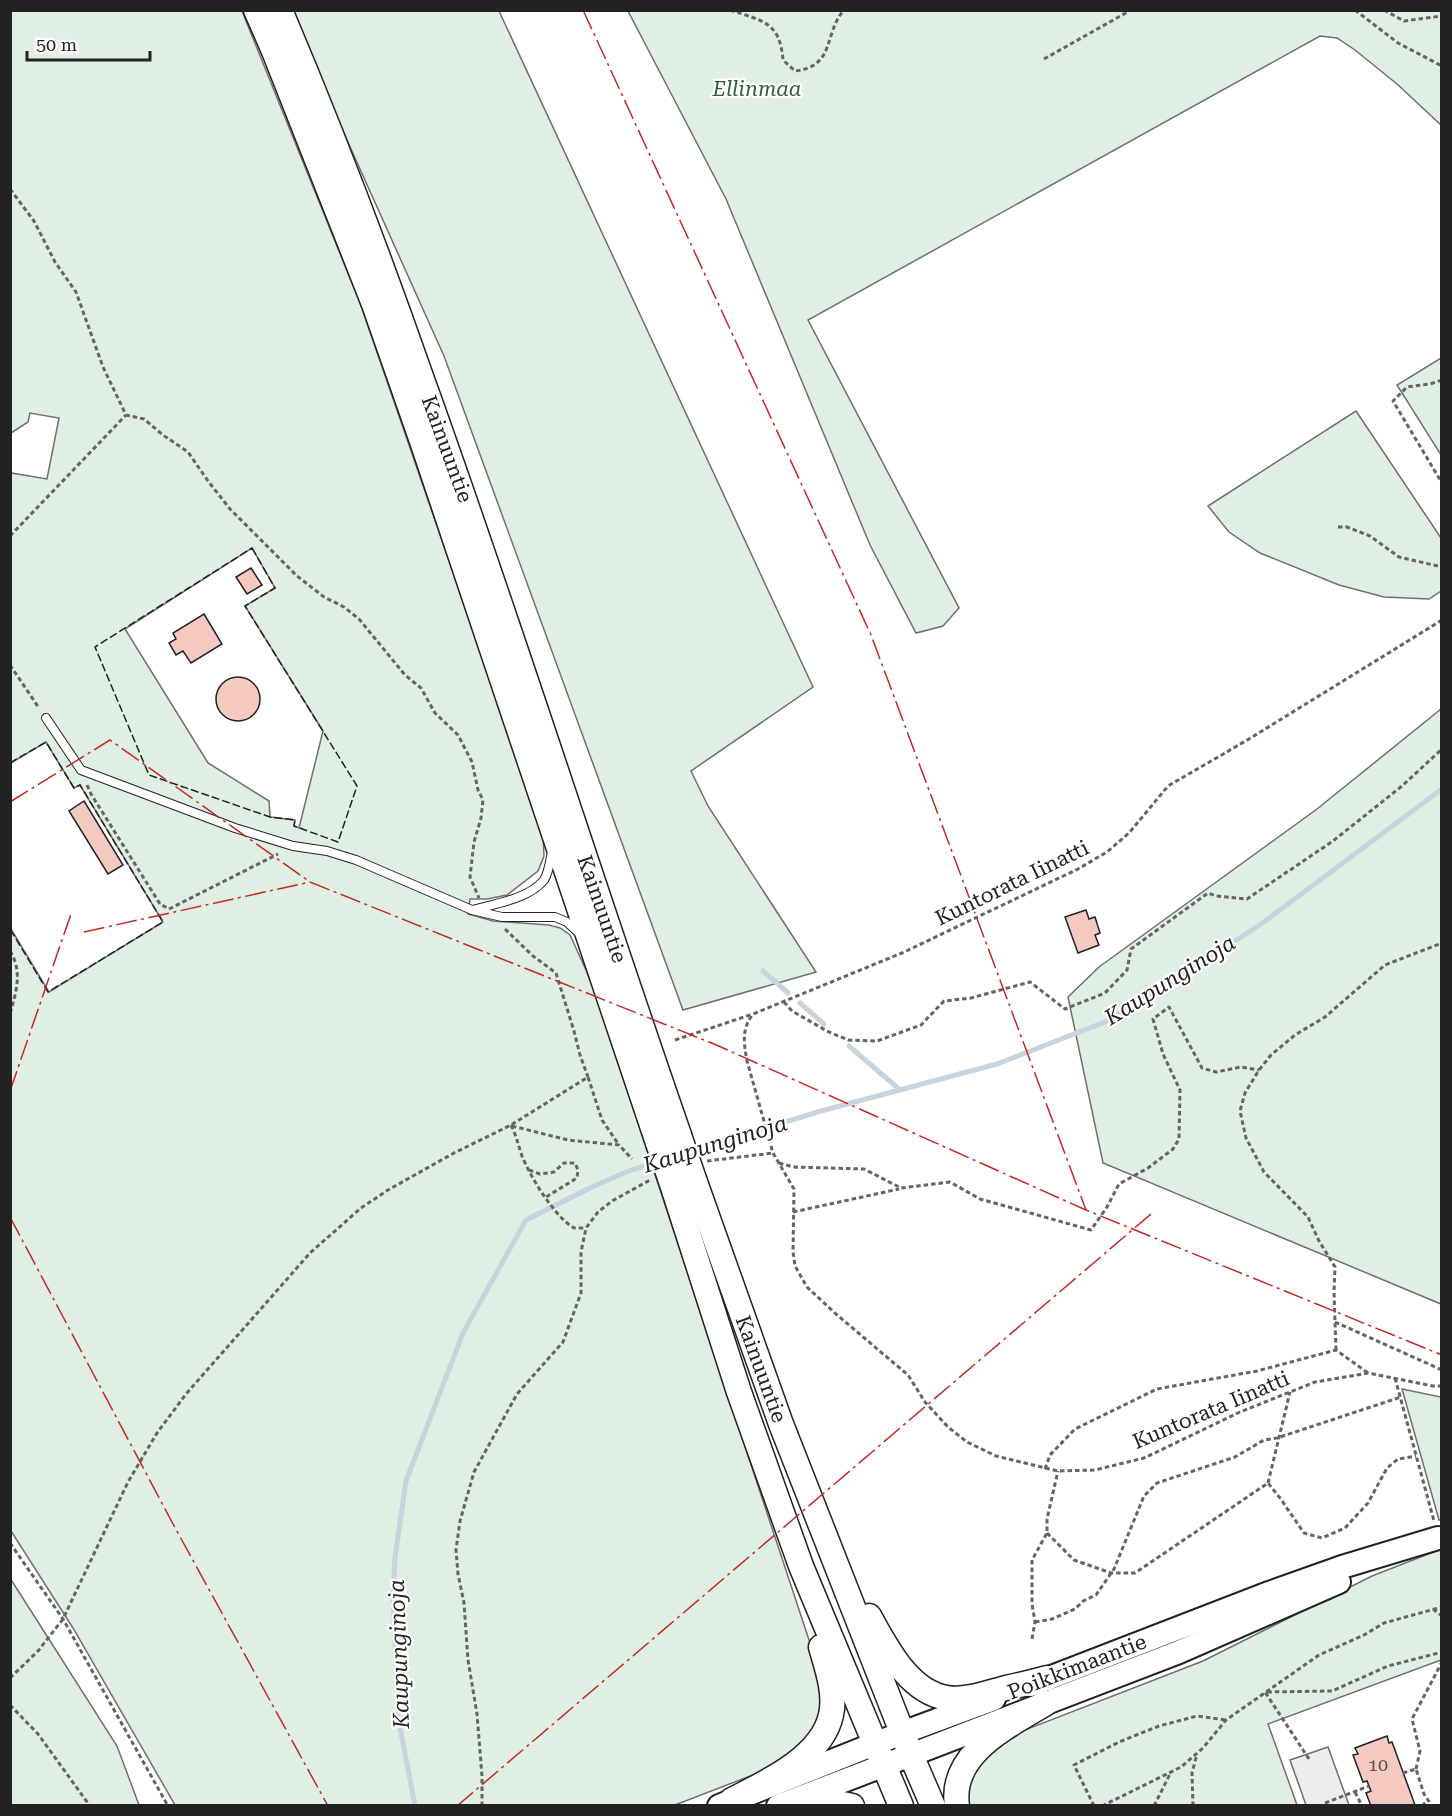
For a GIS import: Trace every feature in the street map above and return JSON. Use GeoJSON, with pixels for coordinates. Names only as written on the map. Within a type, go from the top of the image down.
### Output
{"type":"FeatureCollection","features":[{"type":"Feature","properties":{"kind":"highway","name":"Kainuuntie"},"geometry":{"type":"LineString","coordinates":[[256,10],[374,304],[592,945],[669,1139]]}},
{"type":"Feature","properties":{"kind":"highway","name":"Kainuuntie"},"geometry":{"type":"LineString","coordinates":[[279,10],[313,88],[370,233],[468,506],[578,839],[685,1186],[933,1806]]}},
{"type":"Feature","properties":{"kind":"highway","name":"Kainuuntie"},"geometry":{"type":"LineString","coordinates":[[685,1186],[740,1392],[801,1566],[900,1806]]}},
{"type":"Feature","properties":{"kind":"highway"},"geometry":{"type":"LineString","coordinates":[[819,1522],[884,1642],[916,1684],[932,1694],[947,1698],[964,1698],[1047,1678]]}},
{"type":"Feature","properties":{"kind":"highway"},"geometry":{"type":"LineString","coordinates":[[726,1803],[773,1778],[815,1747],[826,1732],[831,1714],[832,1697],[829,1678],[788,1529]]}},
{"type":"Feature","properties":{"kind":"highway"},"geometry":{"type":"LineString","coordinates":[[957,1806],[958,1783],[964,1767],[975,1752],[1000,1732],[1046,1702]]}},
{"type":"Feature","properties":{"kind":"highway"},"geometry":{"type":"LineString","coordinates":[[812,1806],[833,1802],[852,1806]]}},
{"type":"Feature","properties":{"kind":"main road","name":"Poikkimaantie"},"geometry":{"type":"LineString","coordinates":[[726,1803],[1279,1589],[1440,1537]]}},
{"type":"Feature","properties":{"kind":"main road","name":"Poikkimaantie"},"geometry":{"type":"LineString","coordinates":[[778,1806],[1179,1652],[1440,1537]]}},
{"type":"Feature","properties":{"kind":"lane"},"geometry":{"type":"LineString","coordinates":[[46,718],[81,770],[235,828],[293,846],[327,851],[356,860],[472,910],[486,910],[512,900],[531,891],[544,880],[549,868],[554,836]]}},
{"type":"Feature","properties":{"kind":"lane"},"geometry":{"type":"LineString","coordinates":[[486,910],[502,917],[555,917],[567,922],[592,945]]}},
{"type":"Feature","properties":{"kind":"path"},"geometry":{"type":"LineString","coordinates":[[730,10],[771,26],[781,42],[783,60],[795,71],[808,69],[824,57],[838,18],[844,10]]}},
{"type":"Feature","properties":{"kind":"path"},"geometry":{"type":"LineString","coordinates":[[1044,59],[1131,10]]}},
{"type":"Feature","properties":{"kind":"path"},"geometry":{"type":"LineString","coordinates":[[1355,10],[1398,43],[1442,66]]}},
{"type":"Feature","properties":{"kind":"path"},"geometry":{"type":"LineString","coordinates":[[1384,10],[1404,21],[1442,16]]}},
{"type":"Feature","properties":{"kind":"path"},"geometry":{"type":"LineString","coordinates":[[10,189],[34,221],[55,262],[76,292],[103,367],[126,415]]}},
{"type":"Feature","properties":{"kind":"path"},"geometry":{"type":"LineString","coordinates":[[1442,380],[1407,387],[1393,401],[1442,483]]}},
{"type":"Feature","properties":{"kind":"path"},"geometry":{"type":"LineString","coordinates":[[10,536],[126,415]]}},
{"type":"Feature","properties":{"kind":"path"},"geometry":{"type":"LineString","coordinates":[[126,415],[144,419],[188,452],[230,509],[297,576],[324,597],[344,607],[359,619],[399,667],[421,688],[435,712],[458,735],[472,762],[478,790],[483,800],[481,818],[474,842],[470,877],[486,910],[533,956],[556,973],[602,1120],[632,1159]]}},
{"type":"Feature","properties":{"kind":"path"},"geometry":{"type":"LineString","coordinates":[[1338,527],[1347,527],[1370,536],[1399,557],[1442,567]]}},
{"type":"Feature","properties":{"kind":"path","name":"Kuntorata Iinatti"},"geometry":{"type":"LineString","coordinates":[[675,1040],[753,1014],[902,953],[1078,869],[1107,852],[1129,833],[1168,786],[1442,620]]}},
{"type":"Feature","properties":{"kind":"path"},"geometry":{"type":"LineString","coordinates":[[10,664],[46,718]]}},
{"type":"Feature","properties":{"kind":"path"},"geometry":{"type":"LineString","coordinates":[[784,1002],[792,1011],[848,1040],[877,1041],[921,1025],[944,1001],[971,998],[1030,982],[1065,1009],[1105,993],[1126,970],[1131,949],[1208,892],[1216,896],[1247,899],[1333,841],[1402,786],[1442,749]]}},
{"type":"Feature","properties":{"kind":"path"},"geometry":{"type":"LineString","coordinates":[[81,770],[91,794],[160,904],[169,909],[293,846]]}},
{"type":"Feature","properties":{"kind":"path"},"geometry":{"type":"LineString","coordinates":[[1335,1350],[1335,1267],[1308,1217],[1264,1172],[1246,1138],[1240,1111],[1245,1093],[1258,1070],[1271,1054],[1295,1035],[1325,1017],[1385,965],[1442,943]]}},
{"type":"Feature","properties":{"kind":"path"},"geometry":{"type":"LineString","coordinates":[[10,951],[15,959],[18,974],[17,990],[10,1014]]}},
{"type":"Feature","properties":{"kind":"path"},"geometry":{"type":"LineString","coordinates":[[793,1212],[901,1188],[950,1182],[980,1199],[1091,1230],[1119,1184],[1173,1149],[1179,1139],[1180,1090],[1163,1054],[1154,1019],[1169,1007],[1202,1068],[1216,1072],[1241,1067],[1258,1070]]}},
{"type":"Feature","properties":{"kind":"path","name":"Kuntorata Iinatti"},"geometry":{"type":"LineString","coordinates":[[753,1014],[744,1030],[744,1047],[774,1153],[794,1189],[793,1252],[795,1266],[807,1287],[843,1321],[908,1375],[925,1402],[948,1427],[967,1442],[996,1456],[1045,1469],[1095,1470],[1144,1458],[1240,1412],[1315,1382],[1368,1373],[1442,1386]]}},
{"type":"Feature","properties":{"kind":"path"},"geometry":{"type":"LineString","coordinates":[[10,1678],[38,1651],[63,1619],[128,1482],[157,1433],[186,1394],[310,1253],[361,1208],[388,1190],[454,1153],[511,1125],[588,1077]]}},
{"type":"Feature","properties":{"kind":"path"},"geometry":{"type":"LineString","coordinates":[[511,1125],[584,1143],[619,1145]]}},
{"type":"Feature","properties":{"kind":"path"},"geometry":{"type":"LineString","coordinates":[[511,1125],[528,1170],[558,1216],[574,1228],[586,1228]]}},
{"type":"Feature","properties":{"kind":"path"},"geometry":{"type":"LineString","coordinates":[[778,1162],[794,1167],[864,1169],[901,1188]]}},
{"type":"Feature","properties":{"kind":"path"},"geometry":{"type":"LineString","coordinates":[[528,1170],[540,1174],[554,1172],[564,1163],[575,1163],[578,1170],[577,1178],[546,1197]]}},
{"type":"Feature","properties":{"kind":"path"},"geometry":{"type":"LineString","coordinates":[[482,1806],[477,1714],[468,1660],[464,1603],[456,1550],[460,1521],[474,1472],[517,1394],[563,1342],[581,1293],[580,1252],[586,1228],[605,1206],[643,1184]]}},
{"type":"Feature","properties":{"kind":"path"},"geometry":{"type":"LineString","coordinates":[[1335,1322],[1442,1370]]}},
{"type":"Feature","properties":{"kind":"path"},"geometry":{"type":"LineString","coordinates":[[1045,1469],[1050,1455],[1075,1430],[1157,1389],[1257,1371],[1335,1350],[1368,1373]]}},
{"type":"Feature","properties":{"kind":"path"},"geometry":{"type":"LineString","coordinates":[[1395,1378],[1440,1537]]}},
{"type":"Feature","properties":{"kind":"path"},"geometry":{"type":"LineString","coordinates":[[1047,1533],[1074,1560],[1111,1573],[1135,1573],[1268,1483],[1277,1438],[1290,1392]]}},
{"type":"Feature","properties":{"kind":"path"},"geometry":{"type":"LineString","coordinates":[[1035,1622],[1052,1619],[1075,1609],[1083,1601],[1095,1595],[1114,1569],[1144,1496],[1157,1483],[1235,1457],[1264,1440],[1277,1438],[1401,1397]]}},
{"type":"Feature","properties":{"kind":"path"},"geometry":{"type":"LineString","coordinates":[[1268,1483],[1304,1533],[1322,1538],[1345,1527],[1360,1512],[1368,1503],[1387,1468],[1398,1459],[1416,1456]]}},
{"type":"Feature","properties":{"kind":"path"},"geometry":{"type":"LineString","coordinates":[[1032,1639],[1035,1622],[1032,1604],[1032,1560],[1047,1533],[1047,1519],[1058,1471]]}},
{"type":"Feature","properties":{"kind":"path"},"geometry":{"type":"LineString","coordinates":[[10,1543],[63,1619],[168,1806]]}},
{"type":"Feature","properties":{"kind":"path"},"geometry":{"type":"LineString","coordinates":[[1102,1806],[1181,1767],[1197,1753],[1226,1720],[1319,1655],[1384,1623],[1442,1607]]}},
{"type":"Feature","properties":{"kind":"path"},"geometry":{"type":"LineString","coordinates":[[1434,1609],[1442,1616]]}},
{"type":"Feature","properties":{"kind":"path"},"geometry":{"type":"LineString","coordinates":[[1265,1692],[1332,1691],[1388,1666],[1442,1652]]}},
{"type":"Feature","properties":{"kind":"path"},"geometry":{"type":"LineString","coordinates":[[1432,1806],[1424,1794],[1416,1769],[1420,1750],[1412,1719],[1442,1662]]}},
{"type":"Feature","properties":{"kind":"path"},"geometry":{"type":"LineString","coordinates":[[1265,1692],[1310,1759]]}},
{"type":"Feature","properties":{"kind":"path"},"geometry":{"type":"LineString","coordinates":[[10,1705],[38,1734],[90,1806]]}},
{"type":"Feature","properties":{"kind":"path"},"geometry":{"type":"LineString","coordinates":[[1094,1806],[1074,1765],[1119,1742],[1159,1726],[1197,1716],[1226,1720]]}},
{"type":"Feature","properties":{"kind":"path"},"geometry":{"type":"LineString","coordinates":[[1193,1806],[1192,1773],[1197,1753]]}},
{"type":"Feature","properties":{"kind":"path"},"geometry":{"type":"LineString","coordinates":[[1403,1773],[1416,1769]]}},
{"type":"Feature","properties":{"kind":"path"},"geometry":{"type":"LineString","coordinates":[[1155,1806],[1172,1771]]}},
{"type":"Feature","properties":{"kind":"path"},"geometry":{"type":"LineString","coordinates":[[1325,1803],[1369,1786]]}},
{"type":"Feature","properties":{"kind":"path"},"geometry":{"type":"LineString","coordinates":[[1355,1792],[1362,1806]]}},
{"type":"Feature","properties":{"kind":"path"},"geometry":{"type":"LineString","coordinates":[[1422,1806],[1428,1800]]}},
{"type":"Feature","properties":{"kind":"green space"},"geometry":{"type":"Polygon","coordinates":[[[10,11],[242,11],[360,303],[543,833],[544,856],[538,871],[507,895],[487,899],[470,899],[468,914],[493,921],[549,925],[560,928],[570,935],[591,981],[815,1658],[821,1686],[820,1716],[816,1731],[790,1755],[758,1773],[675,1805],[175,1805],[73,1628],[11,1531],[11,929],[49,992],[163,922],[80,785],[74,788],[46,742],[11,763],[11,473],[47,479],[59,418],[30,413],[28,422],[11,433],[10,11]],[[252,548],[125,629],[208,763],[269,801],[270,817],[295,820],[294,826],[299,828],[323,731],[245,606],[275,588],[252,548]]]}},
{"type":"Feature","properties":{"kind":"green space"},"geometry":{"type":"Polygon","coordinates":[[[289,11],[499,11],[813,687],[691,771],[708,806],[816,972],[683,1010],[444,356],[289,11]]]}},
{"type":"Feature","properties":{"kind":"green space","name":"Ellinmaa"},"geometry":{"type":"Polygon","coordinates":[[[628,11],[1441,11],[1441,125],[1397,84],[1355,50],[1337,38],[1320,36],[808,320],[959,608],[943,626],[916,633],[870,545],[726,199],[628,11]]]}},
{"type":"Feature","properties":{"kind":"green space"},"geometry":{"type":"Polygon","coordinates":[[[1441,358],[1441,455],[1397,385],[1441,358]]]}},
{"type":"Feature","properties":{"kind":"green space"},"geometry":{"type":"Polygon","coordinates":[[[1356,411],[1441,538],[1441,591],[1429,599],[1384,597],[1339,585],[1260,553],[1229,532],[1208,506],[1356,411]]]}},
{"type":"Feature","properties":{"kind":"green space"},"geometry":{"type":"Polygon","coordinates":[[[1441,709],[1441,1304],[1103,1163],[1068,997],[1099,967],[1317,809],[1441,709]]]}},
{"type":"Feature","properties":{"kind":"green space"},"geometry":{"type":"Polygon","coordinates":[[[1402,1389],[1441,1397],[1442,1519],[1439,1520],[1402,1389]]]}},
{"type":"Feature","properties":{"kind":"green space"},"geometry":{"type":"Polygon","coordinates":[[[1441,1549],[1441,1660],[1268,1724],[1297,1805],[964,1806],[974,1768],[1012,1735],[1203,1661],[1372,1576],[1441,1549]]]}},
{"type":"Feature","properties":{"kind":"green space"},"geometry":{"type":"Polygon","coordinates":[[[10,1578],[117,1746],[139,1805],[11,1805],[10,1578]]]}},
{"type":"Feature","properties":{"kind":"shaded area"},"geometry":{"type":"Polygon","coordinates":[[[1328,1747],[1349,1805],[1306,1805],[1290,1760],[1328,1747]]]}},
{"type":"Feature","properties":{"kind":"building"},"geometry":{"type":"Polygon","coordinates":[[[251,568],[262,585],[247,594],[236,577],[251,568]]]}},
{"type":"Feature","properties":{"kind":"building"},"geometry":{"type":"Polygon","coordinates":[[[204,614],[222,644],[191,663],[183,651],[176,655],[169,643],[176,639],[173,633],[204,614]]]}},
{"type":"Feature","properties":{"kind":"building"},"geometry":{"type":"Polygon","coordinates":[[[238,677],[247,678],[254,683],[259,690],[259,708],[254,715],[247,720],[238,721],[229,720],[222,715],[217,708],[216,699],[217,690],[222,683],[229,678],[238,677]]]}},
{"type":"Feature","properties":{"kind":"building"},"geometry":{"type":"Polygon","coordinates":[[[84,801],[123,865],[108,874],[69,811],[84,801]]]}},
{"type":"Feature","properties":{"kind":"building"},"geometry":{"type":"Polygon","coordinates":[[[1086,910],[1089,919],[1095,917],[1100,933],[1095,935],[1099,945],[1078,953],[1065,917],[1086,910]]]}},
{"type":"Feature","properties":{"kind":"building"},"geometry":{"type":"Polygon","coordinates":[[[1387,1736],[1389,1743],[1392,1742],[1415,1805],[1371,1806],[1366,1793],[1371,1791],[1367,1781],[1363,1782],[1353,1755],[1358,1754],[1355,1748],[1387,1736]]]}},
{"type":"Feature","properties":{"kind":"waterway","name":"Kaupunginoja"},"geometry":{"type":"LineString","coordinates":[[690,1151],[821,1111],[997,1064],[1105,1022],[1185,974],[1261,924],[1442,789]]}},
{"type":"Feature","properties":{"kind":"waterway"},"geometry":{"type":"LineString","coordinates":[[763,971],[788,993]]}},
{"type":"Feature","properties":{"kind":"waterway"},"geometry":{"type":"LineString","coordinates":[[800,1003],[824,1024]]}},
{"type":"Feature","properties":{"kind":"waterway"},"geometry":{"type":"LineString","coordinates":[[849,1046],[900,1090]]}},
{"type":"Feature","properties":{"kind":"waterway","name":"Kaupunginoja"},"geometry":{"type":"LineString","coordinates":[[415,1806],[398,1717],[393,1597],[395,1558],[406,1481],[463,1333],[526,1220],[594,1186],[659,1161]]}},
{"type":"Feature","properties":{"kind":"fence"},"geometry":{"type":"LineString","coordinates":[[252,548],[275,588],[245,606],[357,786],[338,842],[294,826],[295,820],[270,817],[149,775],[95,647],[252,548]]}},
{"type":"Feature","properties":{"kind":"fence"},"geometry":{"type":"LineString","coordinates":[[10,763],[46,742],[74,788],[80,785],[163,922],[48,992],[10,929]]}},
{"type":"Feature","properties":{"kind":"power"},"geometry":{"type":"LineString","coordinates":[[583,10],[871,635],[1086,1210]]}},
{"type":"Feature","properties":{"kind":"power"},"geometry":{"type":"LineString","coordinates":[[10,802],[110,740],[310,882],[714,1044],[1086,1210],[1442,1355]]}},
{"type":"Feature","properties":{"kind":"power"},"geometry":{"type":"LineString","coordinates":[[84,932],[310,882]]}},
{"type":"Feature","properties":{"kind":"power"},"geometry":{"type":"LineString","coordinates":[[10,1091],[72,911]]}},
{"type":"Feature","properties":{"kind":"power"},"geometry":{"type":"LineString","coordinates":[[457,1806],[1151,1214]]}},
{"type":"Feature","properties":{"kind":"power"},"geometry":{"type":"LineString","coordinates":[[10,1217],[173,1524],[328,1806]]}}]}
